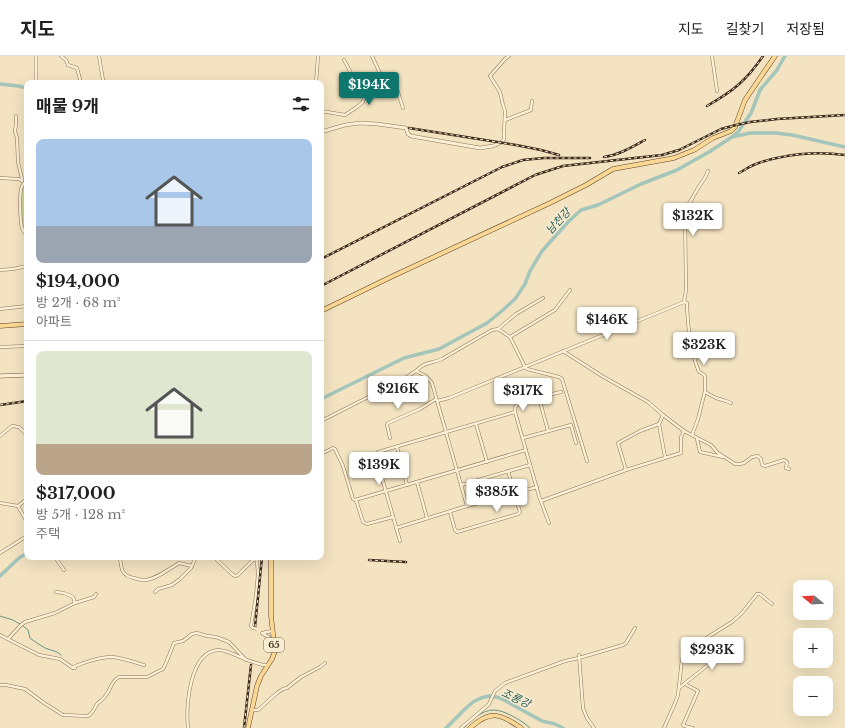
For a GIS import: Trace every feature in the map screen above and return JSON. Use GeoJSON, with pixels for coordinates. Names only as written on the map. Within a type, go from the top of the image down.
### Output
{"type":"FeatureCollection","features":[{"type":"Feature","properties":{"kind":"main road"},"geometry":{"type":"LineString","coordinates":[[324,310],[557,200],[614,169],[674,158],[694,150],[712,138],[731,131],[736,126],[745,100],[775,56]]}},
{"type":"Feature","properties":{"kind":"main road"},"geometry":{"type":"LineString","coordinates":[[0,326],[24,324]]}},
{"type":"Feature","properties":{"kind":"main road"},"geometry":{"type":"LineString","coordinates":[[0,376],[24,375]]}},
{"type":"Feature","properties":{"kind":"main road","name":"65"},"geometry":{"type":"LineString","coordinates":[[248,728],[257,686],[274,654],[271,616],[271,560]]}},
{"type":"Feature","properties":{"kind":"main road"},"geometry":{"type":"LineString","coordinates":[[470,728],[478,721],[493,716],[506,719],[521,728]]}},
{"type":"Feature","properties":{"kind":"street"},"geometry":{"type":"LineString","coordinates":[[36,56],[36,80]]}},
{"type":"Feature","properties":{"kind":"street"},"geometry":{"type":"LineString","coordinates":[[61,56],[66,60],[68,65],[76,67],[80,80]]}},
{"type":"Feature","properties":{"kind":"street"},"geometry":{"type":"LineString","coordinates":[[99,56],[104,80]]}},
{"type":"Feature","properties":{"kind":"street"},"geometry":{"type":"LineString","coordinates":[[316,80],[318,56]]}},
{"type":"Feature","properties":{"kind":"street"},"geometry":{"type":"LineString","coordinates":[[372,56],[384,82],[395,83],[403,108]]}},
{"type":"Feature","properties":{"kind":"street"},"geometry":{"type":"LineString","coordinates":[[324,131],[350,124],[371,123],[406,128],[410,136],[478,148],[490,147],[502,142],[504,139],[505,111],[498,89],[490,76],[509,56]]}},
{"type":"Feature","properties":{"kind":"street"},"geometry":{"type":"LineString","coordinates":[[712,56],[717,91]]}},
{"type":"Feature","properties":{"kind":"street"},"geometry":{"type":"LineString","coordinates":[[324,112],[345,115],[363,102],[364,98],[344,60]]}},
{"type":"Feature","properties":{"kind":"street"},"geometry":{"type":"LineString","coordinates":[[505,120],[531,110],[532,101]]}},
{"type":"Feature","properties":{"kind":"street"},"geometry":{"type":"LineString","coordinates":[[16,116],[17,122],[15,130],[17,138],[18,162],[24,182],[20,193],[22,226],[24,232]]}},
{"type":"Feature","properties":{"kind":"street"},"geometry":{"type":"LineString","coordinates":[[692,435],[705,392],[706,378],[699,372],[695,361],[690,338],[687,303],[684,302],[686,290],[685,209],[706,178],[708,171]]}},
{"type":"Feature","properties":{"kind":"street"},"geometry":{"type":"LineString","coordinates":[[0,178],[19,179],[24,182]]}},
{"type":"Feature","properties":{"kind":"street"},"geometry":{"type":"LineString","coordinates":[[0,270],[24,267]]}},
{"type":"Feature","properties":{"kind":"street"},"geometry":{"type":"LineString","coordinates":[[510,337],[555,310],[570,290]]}},
{"type":"Feature","properties":{"kind":"street"},"geometry":{"type":"LineString","coordinates":[[324,419],[406,378],[427,363],[436,362],[492,330],[498,329],[516,314],[543,298]]}},
{"type":"Feature","properties":{"kind":"street"},"geometry":{"type":"LineString","coordinates":[[390,438],[387,426],[388,423],[437,400],[449,398],[684,302]]}},
{"type":"Feature","properties":{"kind":"street"},"geometry":{"type":"LineString","coordinates":[[0,309],[24,306]]}},
{"type":"Feature","properties":{"kind":"street"},"geometry":{"type":"LineString","coordinates":[[498,329],[510,337],[527,369],[562,379],[587,461]]}},
{"type":"Feature","properties":{"kind":"street"},"geometry":{"type":"LineString","coordinates":[[0,347],[24,346]]}},
{"type":"Feature","properties":{"kind":"street"},"geometry":{"type":"LineString","coordinates":[[563,351],[602,376],[648,402],[684,431],[711,445],[718,453],[736,464],[744,463],[753,457],[758,456],[761,459],[762,465],[765,466],[784,460],[787,462],[786,468],[789,470]]}},
{"type":"Feature","properties":{"kind":"street"},"geometry":{"type":"LineString","coordinates":[[416,372],[423,374],[432,383],[467,506]]}},
{"type":"Feature","properties":{"kind":"street"},"geometry":{"type":"LineString","coordinates":[[549,523],[530,465],[515,408],[518,405],[561,392]]}},
{"type":"Feature","properties":{"kind":"street"},"geometry":{"type":"LineString","coordinates":[[705,392],[731,404]]}},
{"type":"Feature","properties":{"kind":"street"},"geometry":{"type":"LineString","coordinates":[[539,398],[548,431]]}},
{"type":"Feature","properties":{"kind":"street"},"geometry":{"type":"LineString","coordinates":[[400,541],[376,455],[378,452],[515,412]]}},
{"type":"Feature","properties":{"kind":"street"},"geometry":{"type":"LineString","coordinates":[[663,415],[659,424],[665,457]]}},
{"type":"Feature","properties":{"kind":"street"},"geometry":{"type":"LineString","coordinates":[[476,424],[487,462]]}},
{"type":"Feature","properties":{"kind":"street"},"geometry":{"type":"LineString","coordinates":[[626,470],[618,444],[619,442],[640,431],[659,424]]}},
{"type":"Feature","properties":{"kind":"street"},"geometry":{"type":"LineString","coordinates":[[523,438],[570,425],[576,443]]}},
{"type":"Feature","properties":{"kind":"street"},"geometry":{"type":"LineString","coordinates":[[0,436],[12,426],[19,427],[24,432]]}},
{"type":"Feature","properties":{"kind":"street"},"geometry":{"type":"LineString","coordinates":[[541,501],[681,452],[681,437],[684,431]]}},
{"type":"Feature","properties":{"kind":"street"},"geometry":{"type":"LineString","coordinates":[[697,439],[700,452],[729,460]]}},
{"type":"Feature","properties":{"kind":"street"},"geometry":{"type":"LineString","coordinates":[[397,447],[407,485]]}},
{"type":"Feature","properties":{"kind":"street"},"geometry":{"type":"LineString","coordinates":[[324,452],[333,448],[335,449],[343,466],[353,499],[356,500],[363,522],[367,524],[393,517]]}},
{"type":"Feature","properties":{"kind":"street"},"geometry":{"type":"LineString","coordinates":[[356,500],[526,450]]}},
{"type":"Feature","properties":{"kind":"street"},"geometry":{"type":"LineString","coordinates":[[461,485],[530,465]]}},
{"type":"Feature","properties":{"kind":"street"},"geometry":{"type":"LineString","coordinates":[[450,512],[455,530],[459,532],[519,513],[508,471]]}},
{"type":"Feature","properties":{"kind":"street"},"geometry":{"type":"LineString","coordinates":[[417,482],[427,518]]}},
{"type":"Feature","properties":{"kind":"street"},"geometry":{"type":"LineString","coordinates":[[396,528],[467,506],[537,487]]}},
{"type":"Feature","properties":{"kind":"street"},"geometry":{"type":"LineString","coordinates":[[18,506],[24,501]]}},
{"type":"Feature","properties":{"kind":"street"},"geometry":{"type":"LineString","coordinates":[[0,503],[18,506]]}},
{"type":"Feature","properties":{"kind":"street"},"geometry":{"type":"LineString","coordinates":[[18,506],[24,517]]}},
{"type":"Feature","properties":{"kind":"street"},"geometry":{"type":"LineString","coordinates":[[0,553],[24,538]]}},
{"type":"Feature","properties":{"kind":"street"},"geometry":{"type":"LineString","coordinates":[[57,560],[64,570]]}},
{"type":"Feature","properties":{"kind":"street"},"geometry":{"type":"LineString","coordinates":[[121,560],[124,574],[129,577],[144,580],[150,579],[165,572],[179,563],[192,566]]}},
{"type":"Feature","properties":{"kind":"street"},"geometry":{"type":"LineString","coordinates":[[155,592],[158,589],[168,587],[176,582],[192,566],[195,560]]}},
{"type":"Feature","properties":{"kind":"street"},"geometry":{"type":"LineString","coordinates":[[217,560],[236,576],[253,560]]}},
{"type":"Feature","properties":{"kind":"street"},"geometry":{"type":"LineString","coordinates":[[257,560],[258,574],[251,626],[274,641]]}},
{"type":"Feature","properties":{"kind":"street"},"geometry":{"type":"LineString","coordinates":[[56,592],[64,593],[73,597],[75,603]]}},
{"type":"Feature","properties":{"kind":"street"},"geometry":{"type":"LineString","coordinates":[[8,638],[25,622],[55,613],[75,603],[94,597],[96,594]]}},
{"type":"Feature","properties":{"kind":"street"},"geometry":{"type":"LineString","coordinates":[[664,728],[675,703],[679,689],[682,658],[687,648],[700,642],[732,622],[742,613],[758,594],[772,604]]}},
{"type":"Feature","properties":{"kind":"street"},"geometry":{"type":"LineString","coordinates":[[461,728],[487,706],[499,687],[565,661],[623,645],[626,643],[635,628]]}},
{"type":"Feature","properties":{"kind":"street"},"geometry":{"type":"LineString","coordinates":[[262,633],[273,631]]}},
{"type":"Feature","properties":{"kind":"street"},"geometry":{"type":"LineString","coordinates":[[0,685],[25,689],[63,715],[88,716],[92,714],[96,705],[106,696],[112,682],[117,678],[147,677],[160,671],[166,663],[174,643],[185,640],[192,634],[199,633],[226,640],[246,660]]}},
{"type":"Feature","properties":{"kind":"street"},"geometry":{"type":"LineString","coordinates":[[0,635],[39,655],[60,659],[74,668],[109,657],[115,657],[144,665]]}},
{"type":"Feature","properties":{"kind":"street"},"geometry":{"type":"LineString","coordinates":[[679,689],[737,642]]}},
{"type":"Feature","properties":{"kind":"street"},"geometry":{"type":"LineString","coordinates":[[188,728],[187,714],[193,675],[195,669],[206,655],[219,650],[246,660],[263,665],[269,665]]}},
{"type":"Feature","properties":{"kind":"street"},"geometry":{"type":"LineString","coordinates":[[579,657],[583,708],[587,718],[594,728]]}},
{"type":"Feature","properties":{"kind":"street"},"geometry":{"type":"LineString","coordinates":[[252,710],[258,710],[277,693],[325,663]]}},
{"type":"Feature","properties":{"kind":"street"},"geometry":{"type":"LineString","coordinates":[[684,684],[698,691],[683,725],[693,728]]}},
{"type":"Feature","properties":{"kind":"green space"},"geometry":{"type":"Polygon","coordinates":[[[24,186],[24,230],[22,226],[21,195],[24,186]]]}},
{"type":"Feature","properties":{"kind":"waterway"},"geometry":{"type":"LineString","coordinates":[[733,136],[738,132],[751,113],[760,90],[777,70],[785,56]]}},
{"type":"Feature","properties":{"kind":"waterway"},"geometry":{"type":"LineString","coordinates":[[0,84],[24,87]]}},
{"type":"Feature","properties":{"kind":"waterway","name":"남천강"},"geometry":{"type":"LineString","coordinates":[[324,398],[404,358],[439,349],[487,323],[515,299],[525,284],[530,271],[542,251],[581,210],[598,205],[641,184],[677,170],[732,137],[750,133],[776,133],[792,135],[845,147]]}},
{"type":"Feature","properties":{"kind":"waterway","name":"남천강"},"geometry":{"type":"LineString","coordinates":[[0,576],[24,555]]}},
{"type":"Feature","properties":{"kind":"waterway"},"geometry":{"type":"LineString","coordinates":[[0,616],[20,624]]}},
{"type":"Feature","properties":{"kind":"waterway"},"geometry":{"type":"LineString","coordinates":[[22,625],[28,630],[30,638],[45,648],[61,655]]}},
{"type":"Feature","properties":{"kind":"waterway","name":"조롱강"},"geometry":{"type":"LineString","coordinates":[[446,728],[473,702],[489,696],[504,700],[542,721],[555,724],[563,728]]}},
{"type":"Feature","properties":{"kind":"waterway"},"geometry":{"type":"LineString","coordinates":[[479,715],[484,712],[498,710],[513,716],[530,728]]}},
{"type":"Feature","properties":{"kind":"railway"},"geometry":{"type":"LineString","coordinates":[[707,106],[745,79],[763,56]]}},
{"type":"Feature","properties":{"kind":"railway"},"geometry":{"type":"LineString","coordinates":[[324,284],[535,175],[563,166],[662,155],[679,150],[721,129],[750,122],[845,115]]}},
{"type":"Feature","properties":{"kind":"railway"},"geometry":{"type":"LineString","coordinates":[[409,128],[516,145],[559,155]]}},
{"type":"Feature","properties":{"kind":"railway"},"geometry":{"type":"LineString","coordinates":[[604,157],[620,153],[645,140]]}},
{"type":"Feature","properties":{"kind":"railway"},"geometry":{"type":"LineString","coordinates":[[739,173],[756,164],[788,156],[811,153],[845,155]]}},
{"type":"Feature","properties":{"kind":"railway"},"geometry":{"type":"LineString","coordinates":[[324,257],[502,167],[523,160],[544,158],[590,158]]}},
{"type":"Feature","properties":{"kind":"railway"},"geometry":{"type":"LineString","coordinates":[[0,405],[24,401]]}},
{"type":"Feature","properties":{"kind":"railway"},"geometry":{"type":"LineString","coordinates":[[255,627],[262,560]]}},
{"type":"Feature","properties":{"kind":"railway"},"geometry":{"type":"LineString","coordinates":[[369,560],[406,562]]}},
{"type":"Feature","properties":{"kind":"railway"},"geometry":{"type":"LineString","coordinates":[[244,728],[251,665]]}}]}
